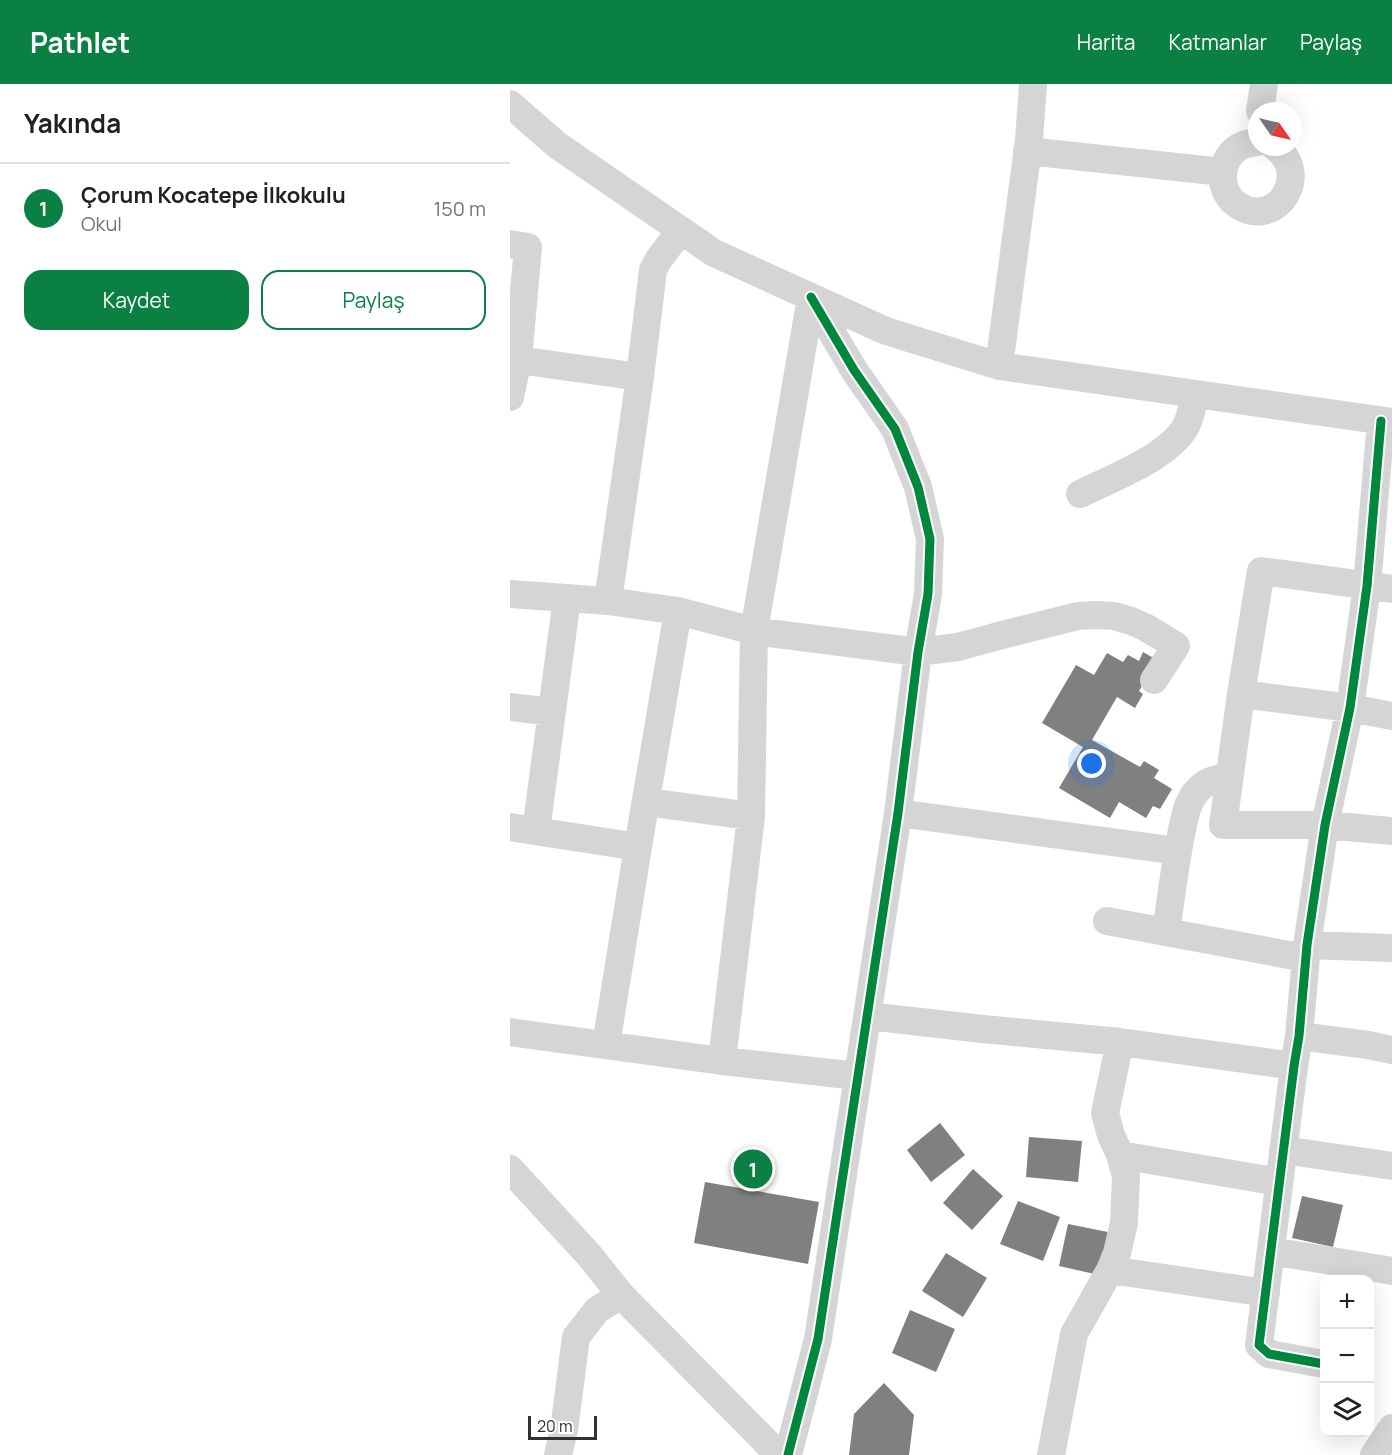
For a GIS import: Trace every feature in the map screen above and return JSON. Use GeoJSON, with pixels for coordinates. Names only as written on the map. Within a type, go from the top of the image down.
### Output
{"type":"FeatureCollection","features":[{"type":"Feature","properties":{"kind":"street"},"geometry":{"type":"LineString","coordinates":[[999,366],[1027,151],[1033,84]]}},
{"type":"Feature","properties":{"kind":"street"},"geometry":{"type":"LineString","coordinates":[[1261,102],[1264,84]]}},
{"type":"Feature","properties":{"kind":"street"},"geometry":{"type":"LineString","coordinates":[[510,104],[557,145],[714,253],[886,331],[999,366],[1387,422],[1379,587],[1325,825],[1306,952],[1299,1036],[1259,1345],[1269,1354],[1320,1363]]}},
{"type":"Feature","properties":{"kind":"street"},"geometry":{"type":"LineString","coordinates":[[1248,143],[1234,151],[1227,160],[1223,172],[1223,185],[1230,198],[1239,206],[1252,210],[1265,210],[1277,204],[1286,194],[1291,182],[1292,175],[1284,156]]}},
{"type":"Feature","properties":{"kind":"street"},"geometry":{"type":"LineString","coordinates":[[1027,151],[1223,172]]}},
{"type":"Feature","properties":{"kind":"street"},"geometry":{"type":"LineString","coordinates":[[608,602],[653,270],[681,230]]}},
{"type":"Feature","properties":{"kind":"street"},"geometry":{"type":"LineString","coordinates":[[510,244],[528,247],[518,360],[510,397]]}},
{"type":"Feature","properties":{"kind":"street"},"geometry":{"type":"LineString","coordinates":[[722,1061],[751,816],[754,631],[811,297]]}},
{"type":"Feature","properties":{"kind":"street"},"geometry":{"type":"LineString","coordinates":[[788,1455],[818,1339],[898,813],[918,652],[928,594],[930,538],[918,487],[895,429],[854,370],[811,297]]}},
{"type":"Feature","properties":{"kind":"street"},"geometry":{"type":"LineString","coordinates":[[518,360],[640,377]]}},
{"type":"Feature","properties":{"kind":"street"},"geometry":{"type":"LineString","coordinates":[[1080,494],[1149,459],[1168,446],[1187,425],[1195,394]]}},
{"type":"Feature","properties":{"kind":"street"},"geometry":{"type":"LineString","coordinates":[[1379,587],[1261,571],[1223,825],[1325,825],[1392,831]]}},
{"type":"Feature","properties":{"kind":"street"},"geometry":{"type":"LineString","coordinates":[[510,594],[608,602],[678,611],[754,631],[918,652],[958,647],[1078,616],[1114,616],[1147,628],[1176,646],[1154,680]]}},
{"type":"Feature","properties":{"kind":"street"},"geometry":{"type":"LineString","coordinates":[[567,598],[552,712],[523,829],[638,847]]}},
{"type":"Feature","properties":{"kind":"street"},"geometry":{"type":"LineString","coordinates":[[606,1045],[678,611]]}},
{"type":"Feature","properties":{"kind":"street"},"geometry":{"type":"LineString","coordinates":[[1241,694],[1350,708],[1392,716]]}},
{"type":"Feature","properties":{"kind":"street"},"geometry":{"type":"LineString","coordinates":[[510,707],[552,712]]}},
{"type":"Feature","properties":{"kind":"street"},"geometry":{"type":"LineString","coordinates":[[1166,932],[1178,851],[1187,811],[1198,789],[1211,780],[1230,776]]}},
{"type":"Feature","properties":{"kind":"street"},"geometry":{"type":"LineString","coordinates":[[646,802],[751,816]]}},
{"type":"Feature","properties":{"kind":"street"},"geometry":{"type":"LineString","coordinates":[[898,813],[1178,851]]}},
{"type":"Feature","properties":{"kind":"street"},"geometry":{"type":"LineString","coordinates":[[1107,921],[1306,952],[1392,948]]}},
{"type":"Feature","properties":{"kind":"street"},"geometry":{"type":"LineString","coordinates":[[868,1016],[1120,1042],[1294,1066]]}},
{"type":"Feature","properties":{"kind":"street"},"geometry":{"type":"LineString","coordinates":[[510,1032],[722,1061],[857,1076]]}},
{"type":"Feature","properties":{"kind":"street"},"geometry":{"type":"LineString","coordinates":[[1299,1036],[1392,1050]]}},
{"type":"Feature","properties":{"kind":"street"},"geometry":{"type":"LineString","coordinates":[[1051,1455],[1074,1334],[1110,1270],[1117,1253],[1124,1222],[1126,1176],[1111,1135],[1106,1113],[1120,1042]]}},
{"type":"Feature","properties":{"kind":"street"},"geometry":{"type":"LineString","coordinates":[[1283,1150],[1392,1166]]}},
{"type":"Feature","properties":{"kind":"street"},"geometry":{"type":"LineString","coordinates":[[1120,1155],[1279,1182]]}},
{"type":"Feature","properties":{"kind":"street"},"geometry":{"type":"LineString","coordinates":[[510,1169],[589,1255],[621,1296],[778,1455]]}},
{"type":"Feature","properties":{"kind":"street"},"geometry":{"type":"LineString","coordinates":[[1271,1251],[1392,1271]]}},
{"type":"Feature","properties":{"kind":"street"},"geometry":{"type":"LineString","coordinates":[[1110,1270],[1266,1293]]}},
{"type":"Feature","properties":{"kind":"street"},"geometry":{"type":"LineString","coordinates":[[558,1455],[564,1431],[576,1337],[597,1310],[621,1296]]}},
{"type":"Feature","properties":{"kind":"street"},"geometry":{"type":"LineString","coordinates":[[1374,1455],[1392,1428]]}},
{"type":"Feature","properties":{"kind":"building"},"geometry":{"type":"Polygon","coordinates":[[[1143,652],[1157,660],[1139,691],[1143,694],[1135,708],[1117,697],[1092,740],[1140,767],[1144,761],[1159,770],[1154,778],[1172,789],[1160,809],[1153,806],[1146,818],[1119,802],[1110,818],[1059,788],[1083,747],[1042,723],[1076,665],[1094,675],[1107,653],[1123,662],[1128,655],[1139,661],[1143,652]]]}},
{"type":"Feature","properties":{"kind":"building"},"geometry":{"type":"Polygon","coordinates":[[[940,1123],[965,1155],[931,1182],[907,1150],[940,1123]]]}},
{"type":"Feature","properties":{"kind":"building"},"geometry":{"type":"Polygon","coordinates":[[[1029,1137],[1082,1141],[1078,1182],[1026,1177],[1029,1137]]]}},
{"type":"Feature","properties":{"kind":"building"},"geometry":{"type":"Polygon","coordinates":[[[973,1169],[1003,1196],[972,1230],[943,1203],[973,1169]]]}},
{"type":"Feature","properties":{"kind":"building"},"geometry":{"type":"Polygon","coordinates":[[[705,1182],[819,1202],[808,1264],[694,1243],[705,1182]]]}},
{"type":"Feature","properties":{"kind":"building"},"geometry":{"type":"Polygon","coordinates":[[[1302,1196],[1343,1205],[1333,1247],[1292,1238],[1302,1196]]]}},
{"type":"Feature","properties":{"kind":"building"},"geometry":{"type":"Polygon","coordinates":[[[1018,1201],[1060,1217],[1043,1261],[1000,1244],[1018,1201]]]}},
{"type":"Feature","properties":{"kind":"building"},"geometry":{"type":"Polygon","coordinates":[[[1068,1224],[1108,1232],[1099,1275],[1059,1266],[1068,1224]]]}},
{"type":"Feature","properties":{"kind":"building"},"geometry":{"type":"Polygon","coordinates":[[[946,1253],[987,1278],[963,1317],[922,1291],[946,1253]]]}},
{"type":"Feature","properties":{"kind":"building"},"geometry":{"type":"Polygon","coordinates":[[[910,1310],[955,1329],[936,1372],[892,1353],[910,1310]]]}},
{"type":"Feature","properties":{"kind":"building"},"geometry":{"type":"Polygon","coordinates":[[[884,1383],[914,1415],[909,1455],[849,1455],[854,1414],[884,1383]]]}},
{"type":"Feature","properties":{"kind":"cycle path"},"geometry":{"type":"LineString","coordinates":[[788,1455],[818,1339],[898,813],[918,652],[928,594],[930,539],[918,487],[895,429],[854,370],[811,297]]}},
{"type":"Feature","properties":{"kind":"cycle path"},"geometry":{"type":"LineString","coordinates":[[1320,1363],[1269,1354],[1259,1345],[1299,1036],[1307,945],[1325,825],[1350,708],[1367,586],[1381,421]]}},
{"type":"Feature","properties":{"kind":"place","name":"Çorum Kocatepe İlkokulu"},"geometry":{"type":"Point","coordinates":[753,1169]}}]}
